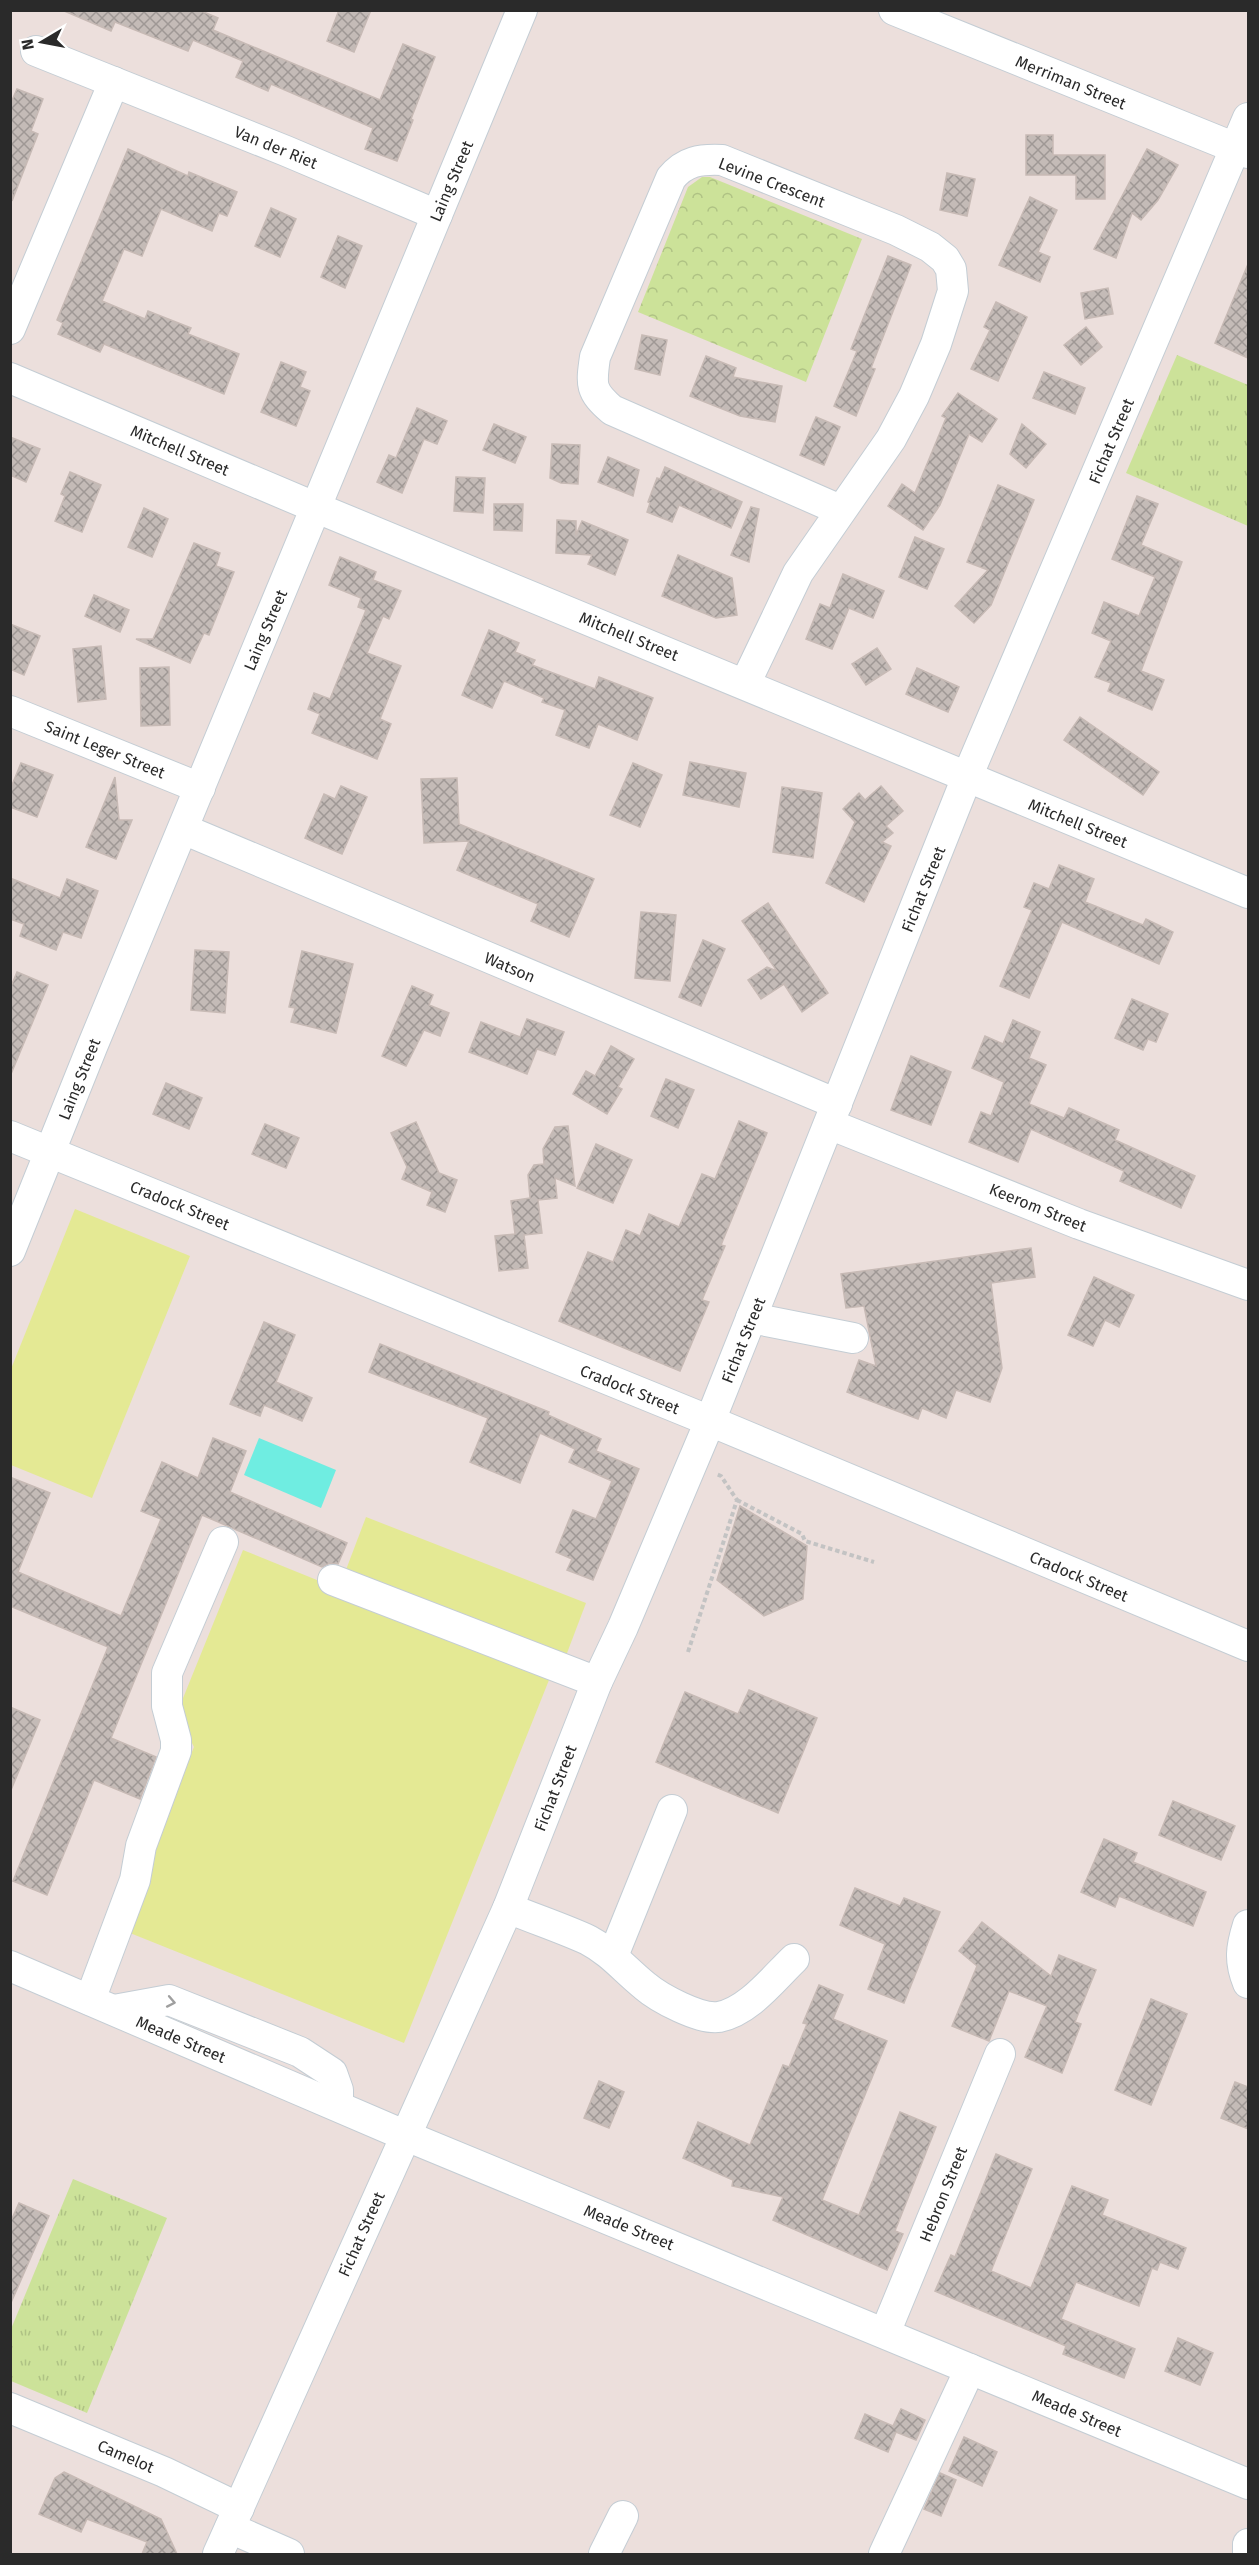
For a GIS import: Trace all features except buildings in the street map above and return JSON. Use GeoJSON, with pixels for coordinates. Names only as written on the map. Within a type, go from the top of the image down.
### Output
{"type":"FeatureCollection","features":[{"type":"Feature","properties":{"kind":"street","name":"Laing Street"},"geometry":{"type":"LineString","coordinates":[[10,1251],[522,10]]}},
{"type":"Feature","properties":{"kind":"street","name":"Merriman Street"},"geometry":{"type":"LineString","coordinates":[[894,10],[1242,151]]}},
{"type":"Feature","properties":{"kind":"street","name":"Van der Riet"},"geometry":{"type":"LineString","coordinates":[[36,51],[286,151],[437,215]]}},
{"type":"Feature","properties":{"kind":"street"},"geometry":{"type":"LineString","coordinates":[[10,329],[114,82]]}},
{"type":"Feature","properties":{"kind":"street","name":"Fichat Street"},"geometry":{"type":"LineString","coordinates":[[229,2530],[404,2135],[508,1908],[597,1682],[623,1627],[710,1422],[967,777],[1242,151],[1248,118]]}},
{"type":"Feature","properties":{"kind":"street","name":"Levine Crescent"},"geometry":{"type":"LineString","coordinates":[[745,684],[798,573],[891,439],[914,396],[936,345],[953,291],[951,269],[945,259],[930,247],[896,230],[722,160],[706,159],[680,167],[671,178],[595,357],[592,381],[594,391],[612,410],[840,510]]}},
{"type":"Feature","properties":{"kind":"street","name":"Mitchell Street"},"geometry":{"type":"LineString","coordinates":[[10,378],[317,508],[1248,893]]}},
{"type":"Feature","properties":{"kind":"street","name":"Saint Leger Street"},"geometry":{"type":"LineString","coordinates":[[10,711],[200,788]]}},
{"type":"Feature","properties":{"kind":"street","name":"Watson"},"geometry":{"type":"LineString","coordinates":[[183,829],[833,1114]]}},
{"type":"Feature","properties":{"kind":"street","name":"Keerom Street"},"geometry":{"type":"LineString","coordinates":[[833,1114],[1079,1224],[1248,1285]]}},
{"type":"Feature","properties":{"kind":"street","name":"Cradock Street"},"geometry":{"type":"LineString","coordinates":[[10,1136],[710,1422],[1248,1646]]}},
{"type":"Feature","properties":{"kind":"street"},"geometry":{"type":"LineString","coordinates":[[751,1318],[853,1338]]}},
{"type":"Feature","properties":{"kind":"street"},"geometry":{"type":"LineString","coordinates":[[102,2005],[135,1880],[141,1846],[176,1751],[176,1740],[167,1706],[167,1673],[223,1542]]}},
{"type":"Feature","properties":{"kind":"street"},"geometry":{"type":"LineString","coordinates":[[333,1580],[597,1682]]}},
{"type":"Feature","properties":{"kind":"street"},"geometry":{"type":"LineString","coordinates":[[613,1956],[672,1810]]}},
{"type":"Feature","properties":{"kind":"street"},"geometry":{"type":"LineString","coordinates":[[508,1908],[588,1941],[613,1956],[645,1986],[671,2002],[712,2018],[730,2014],[742,2007],[794,1959]]}},
{"type":"Feature","properties":{"kind":"street"},"geometry":{"type":"LineString","coordinates":[[1248,1925],[1241,1947],[1242,1966],[1248,1983]]}},
{"type":"Feature","properties":{"kind":"street","name":"Meade Street"},"geometry":{"type":"LineString","coordinates":[[10,1966],[404,2135],[1248,2484]]}},
{"type":"Feature","properties":{"kind":"street","name":"Hebron Street"},"geometry":{"type":"LineString","coordinates":[[885,2333],[1000,2054]]}},
{"type":"Feature","properties":{"kind":"street"},"geometry":{"type":"LineString","coordinates":[[884,2554],[969,2369]]}},
{"type":"Feature","properties":{"kind":"street","name":"Camelot"},"geometry":{"type":"LineString","coordinates":[[10,2408],[164,2472],[229,2530],[289,2554]]}},
{"type":"Feature","properties":{"kind":"street"},"geometry":{"type":"LineString","coordinates":[[604,2554],[623,2516]]}},
{"type":"Feature","properties":{"kind":"street"},"geometry":{"type":"LineString","coordinates":[[1248,2544],[1248,2554]]}},
{"type":"Feature","properties":{"kind":"path"},"geometry":{"type":"LineString","coordinates":[[693,1463],[721,1476],[737,1500],[802,1534],[805,1541],[874,1562]]}},
{"type":"Feature","properties":{"kind":"path"},"geometry":{"type":"LineString","coordinates":[[688,1652],[737,1500]]}},
{"type":"Feature","properties":{"kind":"green space"},"geometry":{"type":"Polygon","coordinates":[[[702,177],[710,177],[862,239],[806,382],[638,312],[688,187],[702,177]]]}},
{"type":"Feature","properties":{"kind":"green space"},"geometry":{"type":"Polygon","coordinates":[[[1177,355],[1248,385],[1248,526],[1126,473],[1177,355]]]}},
{"type":"Feature","properties":{"kind":"green space"},"geometry":{"type":"Polygon","coordinates":[[[75,1209],[190,1256],[92,1498],[11,1465],[11,1369],[75,1209]]]}},
{"type":"Feature","properties":{"kind":"green space"},"geometry":{"type":"Polygon","coordinates":[[[366,1517],[586,1603],[564,1661],[344,1575],[366,1517]]]}},
{"type":"Feature","properties":{"kind":"green space"},"geometry":{"type":"Polygon","coordinates":[[[243,1550],[551,1675],[404,2043],[120,1929],[194,1747],[177,1713],[243,1550]]]}},
{"type":"Feature","properties":{"kind":"green space"},"geometry":{"type":"Polygon","coordinates":[[[73,2179],[167,2218],[87,2413],[11,2381],[11,2329],[73,2179]]]}},
{"type":"Feature","properties":{"kind":"water"},"geometry":{"type":"Polygon","coordinates":[[[259,1438],[336,1470],[321,1508],[244,1475],[259,1438]]]}}]}
